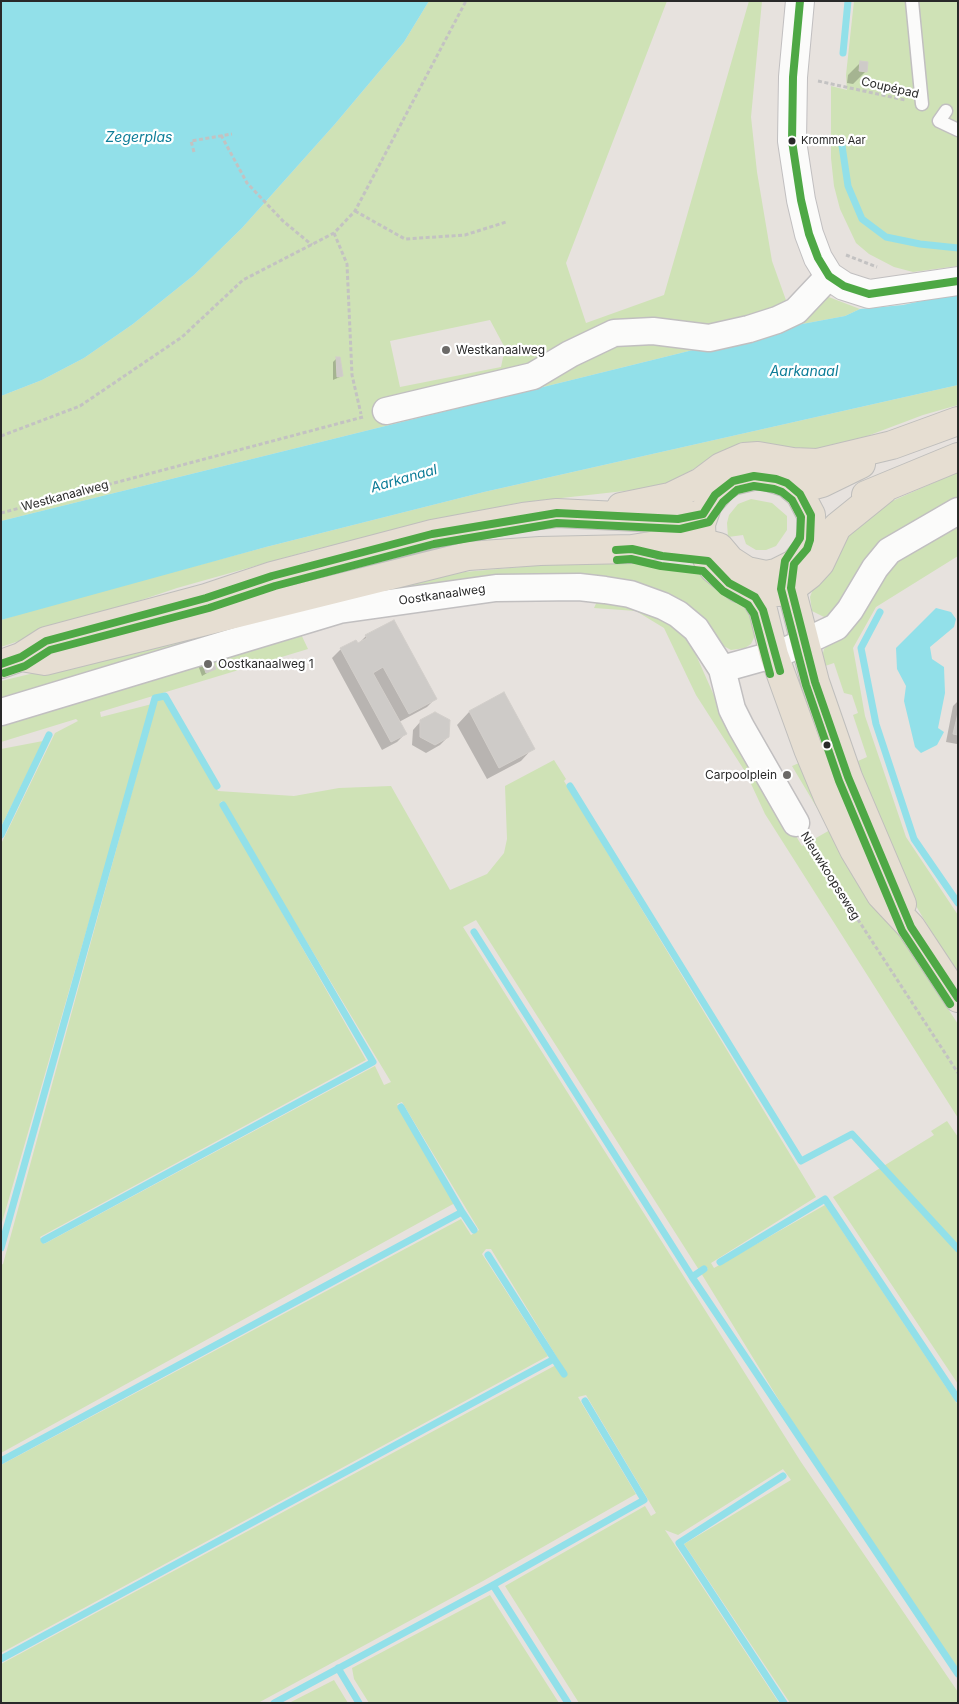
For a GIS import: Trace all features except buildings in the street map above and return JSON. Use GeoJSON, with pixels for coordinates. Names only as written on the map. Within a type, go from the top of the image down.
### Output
{"type":"FeatureCollection","features":[{"type":"Feature","properties":{"kind":"main road"},"geometry":{"type":"LineString","coordinates":[[590,514],[670,497],[701,482],[722,467],[744,457],[758,456],[793,462],[818,463],[892,445],[958,421]]}},
{"type":"Feature","properties":{"kind":"main road"},"geometry":{"type":"LineString","coordinates":[[796,490],[822,483],[862,464],[892,445]]}},
{"type":"Feature","properties":{"kind":"main road"},"geometry":{"type":"LineString","coordinates":[[819,540],[832,534],[841,523],[884,489],[958,457]]}},
{"type":"Feature","properties":{"kind":"main road"},"geometry":{"type":"LineString","coordinates":[[11,661],[45,661],[468,556],[540,551],[632,549],[663,544],[705,553],[719,547],[738,566],[756,574],[809,575],[820,563],[819,540],[810,510],[796,490],[776,479],[760,476],[743,477],[723,487],[708,504],[701,524],[705,553],[729,583],[755,597],[763,610],[774,655],[808,749],[854,850],[881,896],[911,927],[958,998]]}},
{"type":"Feature","properties":{"kind":"main road"},"geometry":{"type":"LineString","coordinates":[[11,661],[46,641],[206,598],[272,576],[432,534],[523,517],[590,514],[669,519],[704,514]]}},
{"type":"Feature","properties":{"kind":"main road"},"geometry":{"type":"LineString","coordinates":[[793,576],[815,682],[848,777],[911,927]]}},
{"type":"Feature","properties":{"kind":"main road"},"geometry":{"type":"LineString","coordinates":[[747,591],[770,594],[793,576]]}},
{"type":"Feature","properties":{"kind":"street"},"geometry":{"type":"LineString","coordinates":[[800,1],[794,77],[792,141],[809,234],[818,258],[829,276],[844,286],[869,294],[958,281]]}},
{"type":"Feature","properties":{"kind":"street"},"geometry":{"type":"LineString","coordinates":[[374,414],[533,376],[570,354],[614,334],[653,331],[709,338],[749,329],[778,320],[796,311],[829,276]]}},
{"type":"Feature","properties":{"kind":"street"},"geometry":{"type":"LineString","coordinates":[[722,669],[774,655],[831,630],[843,620],[874,568],[889,551],[958,510]]}},
{"type":"Feature","properties":{"kind":"street","name":"Oostkanaalweg"},"geometry":{"type":"LineString","coordinates":[[1,712],[339,610],[496,588],[579,586],[630,594],[663,606],[678,614],[696,629],[722,669]]}},
{"type":"Feature","properties":{"kind":"street","name":"Nieuwkoopseweg"},"geometry":{"type":"LineString","coordinates":[[722,669],[732,709],[740,728],[796,823]]}},
{"type":"Feature","properties":{"kind":"lane"},"geometry":{"type":"LineString","coordinates":[[912,1],[922,104]]}},
{"type":"Feature","properties":{"kind":"lane"},"geometry":{"type":"LineString","coordinates":[[946,111],[939,121],[958,130]]}},
{"type":"Feature","properties":{"kind":"path"},"geometry":{"type":"LineString","coordinates":[[1,436],[80,406],[182,337],[243,280],[334,233],[355,211],[466,1]]}},
{"type":"Feature","properties":{"kind":"path","name":"Coupépad"},"geometry":{"type":"LineString","coordinates":[[818,90],[818,81],[922,104]]}},
{"type":"Feature","properties":{"kind":"path"},"geometry":{"type":"LineString","coordinates":[[194,152],[191,141],[221,134],[232,134]]}},
{"type":"Feature","properties":{"kind":"path"},"geometry":{"type":"LineString","coordinates":[[221,134],[247,184],[284,221],[312,245]]}},
{"type":"Feature","properties":{"kind":"path"},"geometry":{"type":"LineString","coordinates":[[355,211],[405,239],[465,234],[506,222]]}},
{"type":"Feature","properties":{"kind":"path"},"geometry":{"type":"LineString","coordinates":[[334,233],[347,264],[352,375],[374,414]]}},
{"type":"Feature","properties":{"kind":"path"},"geometry":{"type":"LineString","coordinates":[[842,247],[846,256]]}},
{"type":"Feature","properties":{"kind":"path","name":"Westkanaalweg"},"geometry":{"type":"LineString","coordinates":[[1,513],[374,414]]}},
{"type":"Feature","properties":{"kind":"path","name":"Nieuwkoopseweg"},"geometry":{"type":"LineString","coordinates":[[796,823],[958,1074]]}},
{"type":"Feature","properties":{"kind":"green space"},"geometry":{"type":"Polygon","coordinates":[[[429,1],[667,1],[566,263],[586,323],[664,295],[749,1],[762,1],[751,117],[757,172],[772,261],[787,303],[826,296],[860,309],[845,316],[786,327],[1,521],[1,396],[42,380],[84,358],[133,324],[194,275],[242,228],[335,124],[404,42],[429,1]],[[490,320],[390,341],[400,387],[501,367],[505,348],[490,320]]]}},
{"type":"Feature","properties":{"kind":"green space"},"geometry":{"type":"Polygon","coordinates":[[[854,1],[958,1],[958,266],[913,272],[894,267],[869,254],[856,243],[840,209],[834,186],[831,158],[831,86],[847,90],[846,75],[854,1]]]}},
{"type":"Feature","properties":{"kind":"green space"},"geometry":{"type":"Polygon","coordinates":[[[958,385],[958,405],[923,415],[854,441],[820,449],[784,447],[717,454],[673,482],[651,488],[517,503],[312,550],[177,588],[1,647],[1,620],[49,605],[266,547],[484,492],[958,385]]]}},
{"type":"Feature","properties":{"kind":"green space"},"geometry":{"type":"Polygon","coordinates":[[[958,472],[958,500],[826,618],[812,611],[810,597],[813,589],[840,545],[863,517],[890,502],[958,472]]]}},
{"type":"Feature","properties":{"kind":"green space"},"geometry":{"type":"Polygon","coordinates":[[[751,499],[772,503],[787,516],[787,530],[776,546],[766,550],[756,550],[746,544],[743,535],[728,537],[727,523],[729,515],[738,504],[751,499]]]}},
{"type":"Feature","properties":{"kind":"green space"},"geometry":{"type":"Polygon","coordinates":[[[958,522],[958,556],[876,607],[853,648],[865,716],[906,837],[958,915],[958,977],[909,894],[868,798],[858,761],[867,757],[853,715],[858,713],[852,695],[844,693],[834,663],[825,666],[822,657],[824,649],[833,641],[891,564],[958,522]]]}},
{"type":"Feature","properties":{"kind":"green space"},"geometry":{"type":"Polygon","coordinates":[[[658,563],[689,568],[744,605],[751,614],[757,631],[751,644],[745,648],[731,650],[605,582],[353,601],[399,585],[464,572],[555,564],[658,563]]]}},
{"type":"Feature","properties":{"kind":"green space"},"geometry":{"type":"Polygon","coordinates":[[[598,599],[653,610],[686,637],[692,646],[724,718],[802,846],[830,830],[792,766],[799,763],[872,894],[958,1024],[958,1118],[765,814],[746,773],[696,695],[664,628],[636,611],[594,608],[598,599]]]}},
{"type":"Feature","properties":{"kind":"green space"},"geometry":{"type":"Polygon","coordinates":[[[253,620],[243,631],[97,669],[1,700],[1,681],[253,620]]]}},
{"type":"Feature","properties":{"kind":"green space"},"geometry":{"type":"Polygon","coordinates":[[[299,630],[308,649],[100,712],[101,717],[152,704],[1,1226],[1,844],[55,733],[78,721],[76,719],[1,742],[1,716],[299,630]]]}},
{"type":"Feature","properties":{"kind":"green space"},"geometry":{"type":"Polygon","coordinates":[[[164,698],[218,791],[294,796],[339,788],[391,786],[450,890],[487,874],[504,853],[507,839],[505,786],[554,760],[566,779],[564,781],[816,1197],[711,1263],[714,1268],[825,1205],[958,1405],[958,1670],[812,1454],[701,1273],[708,1269],[706,1267],[699,1270],[476,920],[463,927],[801,1462],[958,1692],[958,1703],[790,1703],[684,1544],[791,1480],[783,1469],[678,1535],[665,1530],[779,1703],[579,1703],[505,1586],[645,1506],[651,1516],[656,1513],[586,1395],[578,1397],[636,1494],[483,1581],[258,1703],[1,1703],[1,1664],[556,1365],[564,1375],[567,1374],[491,1249],[486,1249],[482,1254],[548,1356],[1,1653],[1,1465],[461,1219],[471,1235],[479,1230],[402,1102],[397,1104],[455,1203],[1,1453],[1,1265],[3,1264],[157,700],[164,698]],[[222,801],[220,803],[366,1060],[40,1237],[44,1244],[375,1066],[384,1085],[391,1082],[222,801]]]}},
{"type":"Feature","properties":{"kind":"green space"},"geometry":{"type":"Polygon","coordinates":[[[43,741],[1,827],[1,749],[43,741]]]}},
{"type":"Feature","properties":{"kind":"green space"},"geometry":{"type":"Polygon","coordinates":[[[947,1121],[958,1137],[958,1384],[833,1197],[934,1135],[931,1131],[947,1121]]]}},
{"type":"Feature","properties":{"kind":"green space"},"geometry":{"type":"Polygon","coordinates":[[[490,1595],[559,1703],[369,1703],[354,1679],[352,1668],[490,1595]]]}},
{"type":"Feature","properties":{"kind":"green space"},"geometry":{"type":"Polygon","coordinates":[[[334,1680],[348,1703],[289,1703],[334,1680]]]}},
{"type":"Feature","properties":{"kind":"water","name":"Zegerplas"},"geometry":{"type":"Polygon","coordinates":[[[1,1],[429,1],[404,42],[335,124],[242,228],[194,275],[133,324],[84,358],[42,380],[1,396],[1,1]]]}},
{"type":"Feature","properties":{"kind":"water","name":"Aarkanaal"},"geometry":{"type":"Polygon","coordinates":[[[958,293],[958,385],[484,492],[266,547],[1,620],[1,521],[786,327],[845,316],[860,309],[903,305],[958,293]]]}},
{"type":"Feature","properties":{"kind":"water"},"geometry":{"type":"Polygon","coordinates":[[[936,608],[951,612],[956,619],[954,627],[930,647],[932,659],[944,667],[945,693],[938,728],[944,732],[937,745],[921,753],[915,747],[904,701],[906,686],[897,669],[896,648],[936,608]]]}},
{"type":"Feature","properties":{"kind":"waterway"},"geometry":{"type":"LineString","coordinates":[[843,53],[848,1]]}},
{"type":"Feature","properties":{"kind":"waterway"},"geometry":{"type":"LineString","coordinates":[[841,139],[848,186],[862,219],[886,237],[920,244],[958,248]]}},
{"type":"Feature","properties":{"kind":"waterway"},"geometry":{"type":"LineString","coordinates":[[880,612],[861,648],[876,724],[914,839],[958,903]]}},
{"type":"Feature","properties":{"kind":"waterway"},"geometry":{"type":"LineString","coordinates":[[1,1248],[155,698],[165,696],[217,786]]}},
{"type":"Feature","properties":{"kind":"waterway"},"geometry":{"type":"LineString","coordinates":[[1,835],[49,735]]}},
{"type":"Feature","properties":{"kind":"waterway"},"geometry":{"type":"LineString","coordinates":[[570,786],[801,1161],[852,1134],[958,1249]]}},
{"type":"Feature","properties":{"kind":"waterway"},"geometry":{"type":"LineString","coordinates":[[44,1240],[373,1062],[223,805]]}},
{"type":"Feature","properties":{"kind":"waterway"},"geometry":{"type":"LineString","coordinates":[[474,932],[692,1277],[958,1674]]}},
{"type":"Feature","properties":{"kind":"waterway"},"geometry":{"type":"LineString","coordinates":[[1,1461],[462,1212],[401,1107]]}},
{"type":"Feature","properties":{"kind":"waterway"},"geometry":{"type":"LineString","coordinates":[[720,1262],[825,1199],[958,1399]]}},
{"type":"Feature","properties":{"kind":"waterway"},"geometry":{"type":"LineString","coordinates":[[462,1212],[474,1230]]}},
{"type":"Feature","properties":{"kind":"waterway"},"geometry":{"type":"LineString","coordinates":[[1,1659],[554,1359],[488,1255]]}},
{"type":"Feature","properties":{"kind":"waterway"},"geometry":{"type":"LineString","coordinates":[[692,1277],[704,1269]]}},
{"type":"Feature","properties":{"kind":"waterway"},"geometry":{"type":"LineString","coordinates":[[554,1359],[564,1374]]}},
{"type":"Feature","properties":{"kind":"waterway"},"geometry":{"type":"LineString","coordinates":[[274,1703],[493,1585],[644,1500],[585,1401]]}},
{"type":"Feature","properties":{"kind":"waterway"},"geometry":{"type":"LineString","coordinates":[[783,1476],[679,1543],[784,1703]]}},
{"type":"Feature","properties":{"kind":"waterway"},"geometry":{"type":"LineString","coordinates":[[493,1585],[568,1703]]}},
{"type":"Feature","properties":{"kind":"waterway"},"geometry":{"type":"LineString","coordinates":[[338,1668],[359,1703]]}},
{"type":"Feature","properties":{"kind":"transit line"},"geometry":{"type":"LineString","coordinates":[[800,1],[793,77],[792,141],[801,200],[809,234],[818,258],[829,276],[844,286],[869,294],[958,281]]}},
{"type":"Feature","properties":{"kind":"transit line"},"geometry":{"type":"LineString","coordinates":[[1,664],[21,657],[46,641],[206,598],[272,576],[432,534],[557,513],[678,519],[703,514],[715,495],[733,481],[754,476],[776,479],[787,483],[800,494],[811,515],[810,540],[807,549],[794,564],[791,588],[815,682],[848,777],[911,927],[958,998]]}},
{"type":"Feature","properties":{"kind":"transit line"},"geometry":{"type":"LineString","coordinates":[[4,673],[25,666],[50,650],[209,608],[275,586],[434,544],[557,523],[680,529],[709,522],[723,502],[737,490],[754,486],[774,489],[782,492],[792,500],[801,517],[800,538],[785,561],[781,589],[806,685],[839,781],[902,931],[950,1004]]}},
{"type":"Feature","properties":{"kind":"transit line"},"geometry":{"type":"LineString","coordinates":[[616,550],[632,549],[662,556],[708,561],[729,583],[755,597],[763,610],[780,671]]}},
{"type":"Feature","properties":{"kind":"transit line"},"geometry":{"type":"LineString","coordinates":[[617,560],[631,559],[661,566],[703,571],[723,591],[748,605],[754,614],[770,674]]}},
{"type":"Feature","properties":{"kind":"place","name":"Kromme Aar"},"geometry":{"type":"Point","coordinates":[792,141]}},
{"type":"Feature","properties":{"kind":"place","name":"Westkanaalweg"},"geometry":{"type":"Point","coordinates":[446,350]}},
{"type":"Feature","properties":{"kind":"place","name":"Oostkanaalweg 1"},"geometry":{"type":"Point","coordinates":[208,664]}},
{"type":"Feature","properties":{"kind":"place","name":"Carpoolplein"},"geometry":{"type":"Point","coordinates":[787,775]}}]}
